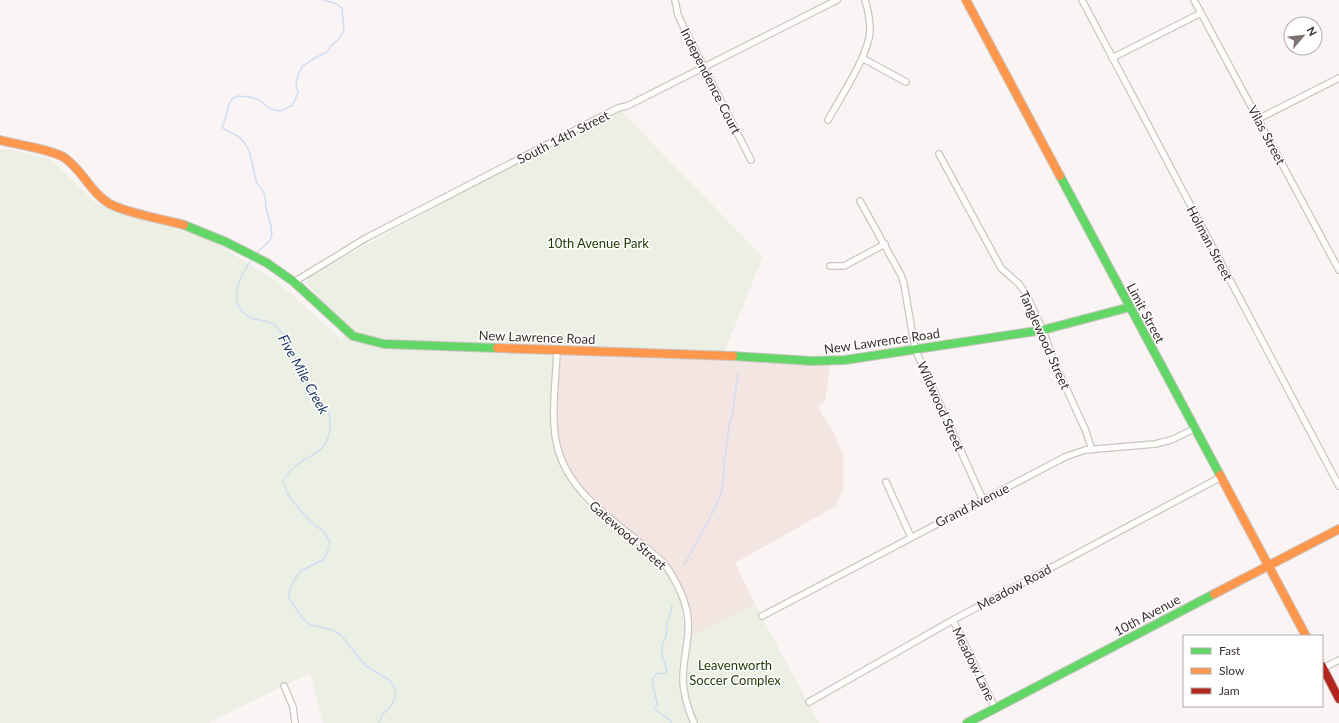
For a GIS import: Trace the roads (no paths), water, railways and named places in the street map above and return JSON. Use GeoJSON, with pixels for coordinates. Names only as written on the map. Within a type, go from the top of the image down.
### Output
{"type":"FeatureCollection","features":[{"type":"Feature","properties":{"kind":"street","name":"Independence Court"},"geometry":{"type":"LineString","coordinates":[[675,0],[678,15],[683,26],[751,160]]}},
{"type":"Feature","properties":{"kind":"street","name":"South 14th Street"},"geometry":{"type":"LineString","coordinates":[[294,282],[366,238],[618,108],[628,106],[836,0]]}},
{"type":"Feature","properties":{"kind":"street"},"geometry":{"type":"LineString","coordinates":[[828,120],[867,46],[870,32],[869,16],[865,0]]}},
{"type":"Feature","properties":{"kind":"street","name":"Limit Street"},"geometry":{"type":"LineString","coordinates":[[966,0],[1305,635]]}},
{"type":"Feature","properties":{"kind":"street","name":"Holman Street"},"geometry":{"type":"LineString","coordinates":[[1082,0],[1339,486]]}},
{"type":"Feature","properties":{"kind":"street","name":"Vilas Street"},"geometry":{"type":"LineString","coordinates":[[1194,0],[1339,270]]}},
{"type":"Feature","properties":{"kind":"street"},"geometry":{"type":"LineString","coordinates":[[1112,58],[1201,13]]}},
{"type":"Feature","properties":{"kind":"street"},"geometry":{"type":"LineString","coordinates":[[862,58],[906,82]]}},
{"type":"Feature","properties":{"kind":"street"},"geometry":{"type":"LineString","coordinates":[[1258,119],[1339,78]]}},
{"type":"Feature","properties":{"kind":"street","name":"New Lawrence Road"},"geometry":{"type":"LineString","coordinates":[[0,140],[56,154],[65,158],[73,164],[101,198],[121,209],[190,226],[267,263],[294,282],[346,330],[361,339],[384,344],[723,355],[820,362],[846,360],[1043,330],[1130,307]]}},
{"type":"Feature","properties":{"kind":"street","name":"Tanglewood Street"},"geometry":{"type":"LineString","coordinates":[[939,154],[1001,268],[1020,284],[1026,294],[1043,330],[1054,362],[1079,415],[1092,450]]}},
{"type":"Feature","properties":{"kind":"street","name":"Wildwood Street"},"geometry":{"type":"LineString","coordinates":[[860,201],[885,244],[904,284],[915,349],[983,500]]}},
{"type":"Feature","properties":{"kind":"street"},"geometry":{"type":"LineString","coordinates":[[830,266],[844,266],[885,244]]}},
{"type":"Feature","properties":{"kind":"street","name":"Gatewood Street"},"geometry":{"type":"LineString","coordinates":[[557,350],[554,420],[556,441],[561,458],[568,473],[586,498],[662,562],[667,567],[676,583],[684,600],[688,620],[688,638],[683,678],[684,693],[694,723]]}},
{"type":"Feature","properties":{"kind":"street","name":"Grand Avenue"},"geometry":{"type":"LineString","coordinates":[[762,616],[1065,457],[1085,450],[1156,444],[1171,440],[1194,429]]}},
{"type":"Feature","properties":{"kind":"street","name":"Meadow Road"},"geometry":{"type":"LineString","coordinates":[[809,702],[953,620],[1221,477]]}},
{"type":"Feature","properties":{"kind":"street"},"geometry":{"type":"LineString","coordinates":[[886,482],[911,537]]}},
{"type":"Feature","properties":{"kind":"street","name":"10th Avenue"},"geometry":{"type":"LineString","coordinates":[[967,723],[1339,529]]}},
{"type":"Feature","properties":{"kind":"street","name":"Meadow Lane"},"geometry":{"type":"LineString","coordinates":[[953,620],[996,708]]}},
{"type":"Feature","properties":{"kind":"street"},"geometry":{"type":"LineString","coordinates":[[1339,660],[1323,667],[1339,699]]}},
{"type":"Feature","properties":{"kind":"street"},"geometry":{"type":"LineString","coordinates":[[284,686],[293,707],[295,723]]}},
{"type":"Feature","properties":{"kind":"waterway","name":"Five Mile Creek"},"geometry":{"type":"LineString","coordinates":[[256,254],[269,242],[272,235],[265,195],[258,185],[250,154],[245,144],[238,136],[222,127],[229,104],[232,99],[238,96],[250,97],[259,100],[271,109],[280,111],[293,105],[298,92],[296,85],[298,75],[302,67],[311,60],[327,52],[340,38],[344,30],[342,8],[337,4],[324,0]]}},
{"type":"Feature","properties":{"kind":"waterway","name":"Five Mile Creek"},"geometry":{"type":"LineString","coordinates":[[253,258],[239,282],[237,291],[239,307],[245,314],[254,319],[275,325],[282,332],[308,386],[325,407],[330,421],[328,437],[322,448],[294,467],[283,481],[287,493],[296,505],[312,523],[324,532],[330,542],[324,559],[301,571],[294,580],[289,591],[289,598],[302,618],[311,625],[332,630],[341,635],[366,666],[391,681],[396,696],[391,706],[382,715],[379,723]]}},
{"type":"Feature","properties":{"kind":"waterway"},"geometry":{"type":"LineString","coordinates":[[684,565],[720,497],[723,485],[724,461],[729,424],[732,417],[738,373]]}},
{"type":"Feature","properties":{"kind":"waterway"},"geometry":{"type":"LineString","coordinates":[[671,723],[671,721],[658,712],[655,707],[657,705],[657,701],[653,687],[653,678],[655,675],[659,673],[663,674],[667,671],[662,655],[662,646],[666,636],[667,624],[672,605]]}},
{"type":"Feature","properties":{"kind":"park label","name":"10th Avenue Park"},"geometry":{"type":"Point","coordinates":[598,243]}},
{"type":"Feature","properties":{"kind":"park label","name":"Leavenworth Soccer Complex"},"geometry":{"type":"Point","coordinates":[735,672]}}]}
